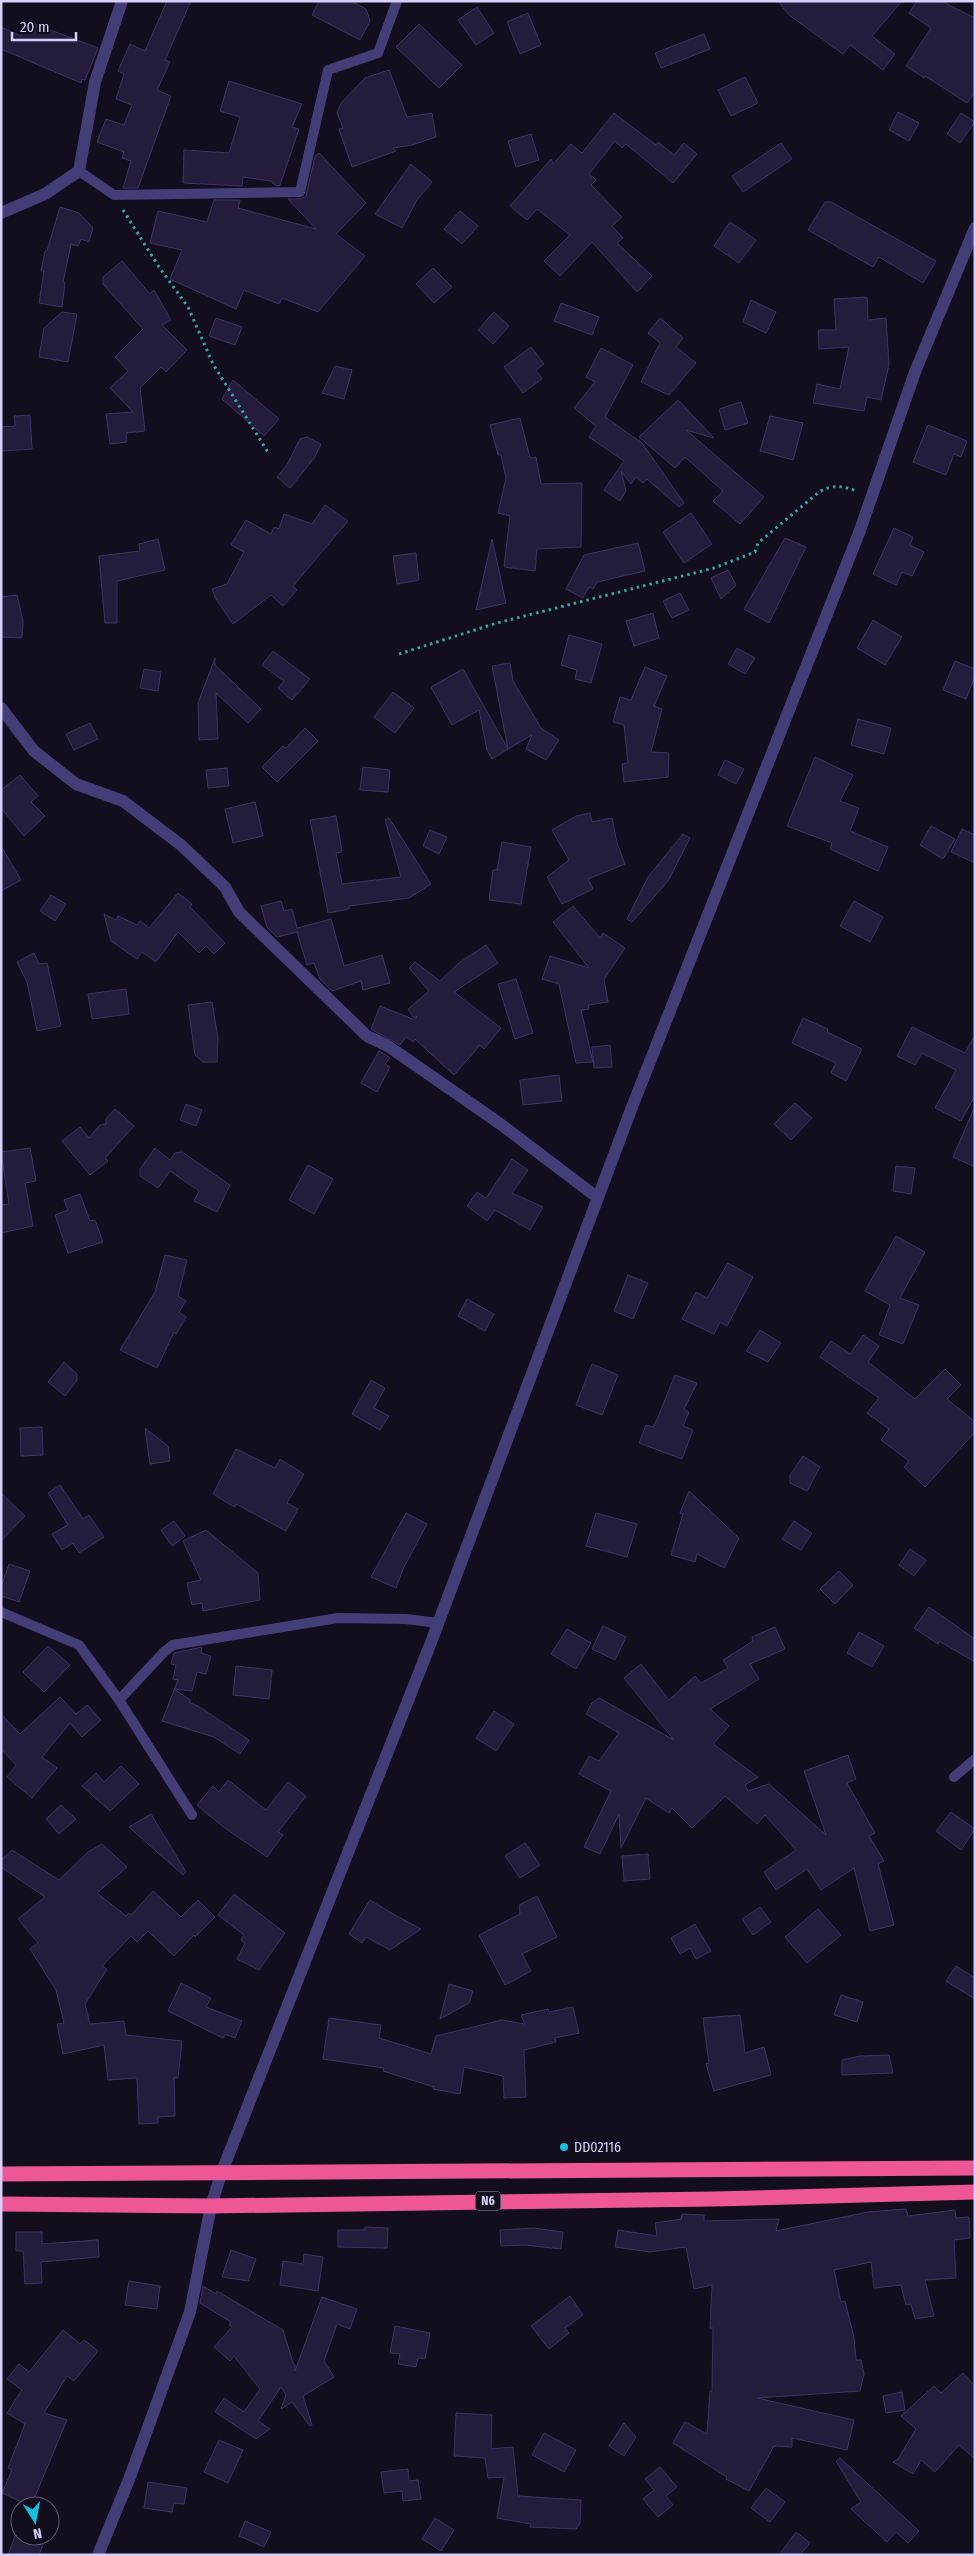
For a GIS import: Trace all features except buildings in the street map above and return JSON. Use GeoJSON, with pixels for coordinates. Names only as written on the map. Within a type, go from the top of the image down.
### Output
{"type":"FeatureCollection","features":[{"type":"Feature","properties":{"kind":"highway","name":"N6"},"geometry":{"type":"LineString","coordinates":[[1,2174],[975,2168]]}},
{"type":"Feature","properties":{"kind":"highway","name":"N6"},"geometry":{"type":"LineString","coordinates":[[1,2204],[211,2206],[714,2199],[975,2192]]}},
{"type":"Feature","properties":{"kind":"street"},"geometry":{"type":"LineString","coordinates":[[1,213],[45,194],[79,172],[95,82],[122,1]]}},
{"type":"Feature","properties":{"kind":"street"},"geometry":{"type":"LineString","coordinates":[[98,2555],[130,2477],[190,2312],[211,2206],[221,2174],[438,1623],[632,1107],[872,497],[915,372],[975,228]]}},
{"type":"Feature","properties":{"kind":"street"},"geometry":{"type":"LineString","coordinates":[[1,708],[34,751],[76,784],[123,800],[181,845],[225,887],[238,912],[367,1036],[388,1046],[499,1123],[598,1198]]}},
{"type":"Feature","properties":{"kind":"lane"},"geometry":{"type":"LineString","coordinates":[[79,172],[114,194],[300,192],[328,70],[378,53],[397,1]]}},
{"type":"Feature","properties":{"kind":"lane"},"geometry":{"type":"LineString","coordinates":[[1,1612],[79,1644],[119,1700],[192,1815]]}},
{"type":"Feature","properties":{"kind":"lane"},"geometry":{"type":"LineString","coordinates":[[119,1700],[164,1652],[174,1645],[338,1618],[406,1619],[438,1623]]}},
{"type":"Feature","properties":{"kind":"lane"},"geometry":{"type":"LineString","coordinates":[[954,1777],[975,1759]]}},
{"type":"Feature","properties":{"kind":"path"},"geometry":{"type":"LineString","coordinates":[[114,194],[159,267],[188,307],[213,364],[269,454]]}},
{"type":"Feature","properties":{"kind":"path"},"geometry":{"type":"LineString","coordinates":[[399,654],[497,623],[714,568],[755,552],[758,543],[820,492],[830,486],[843,486],[872,497]]}},
{"type":"Feature","properties":{"kind":"place","name":"DD02116"},"geometry":{"type":"Point","coordinates":[564,2147]}}]}
